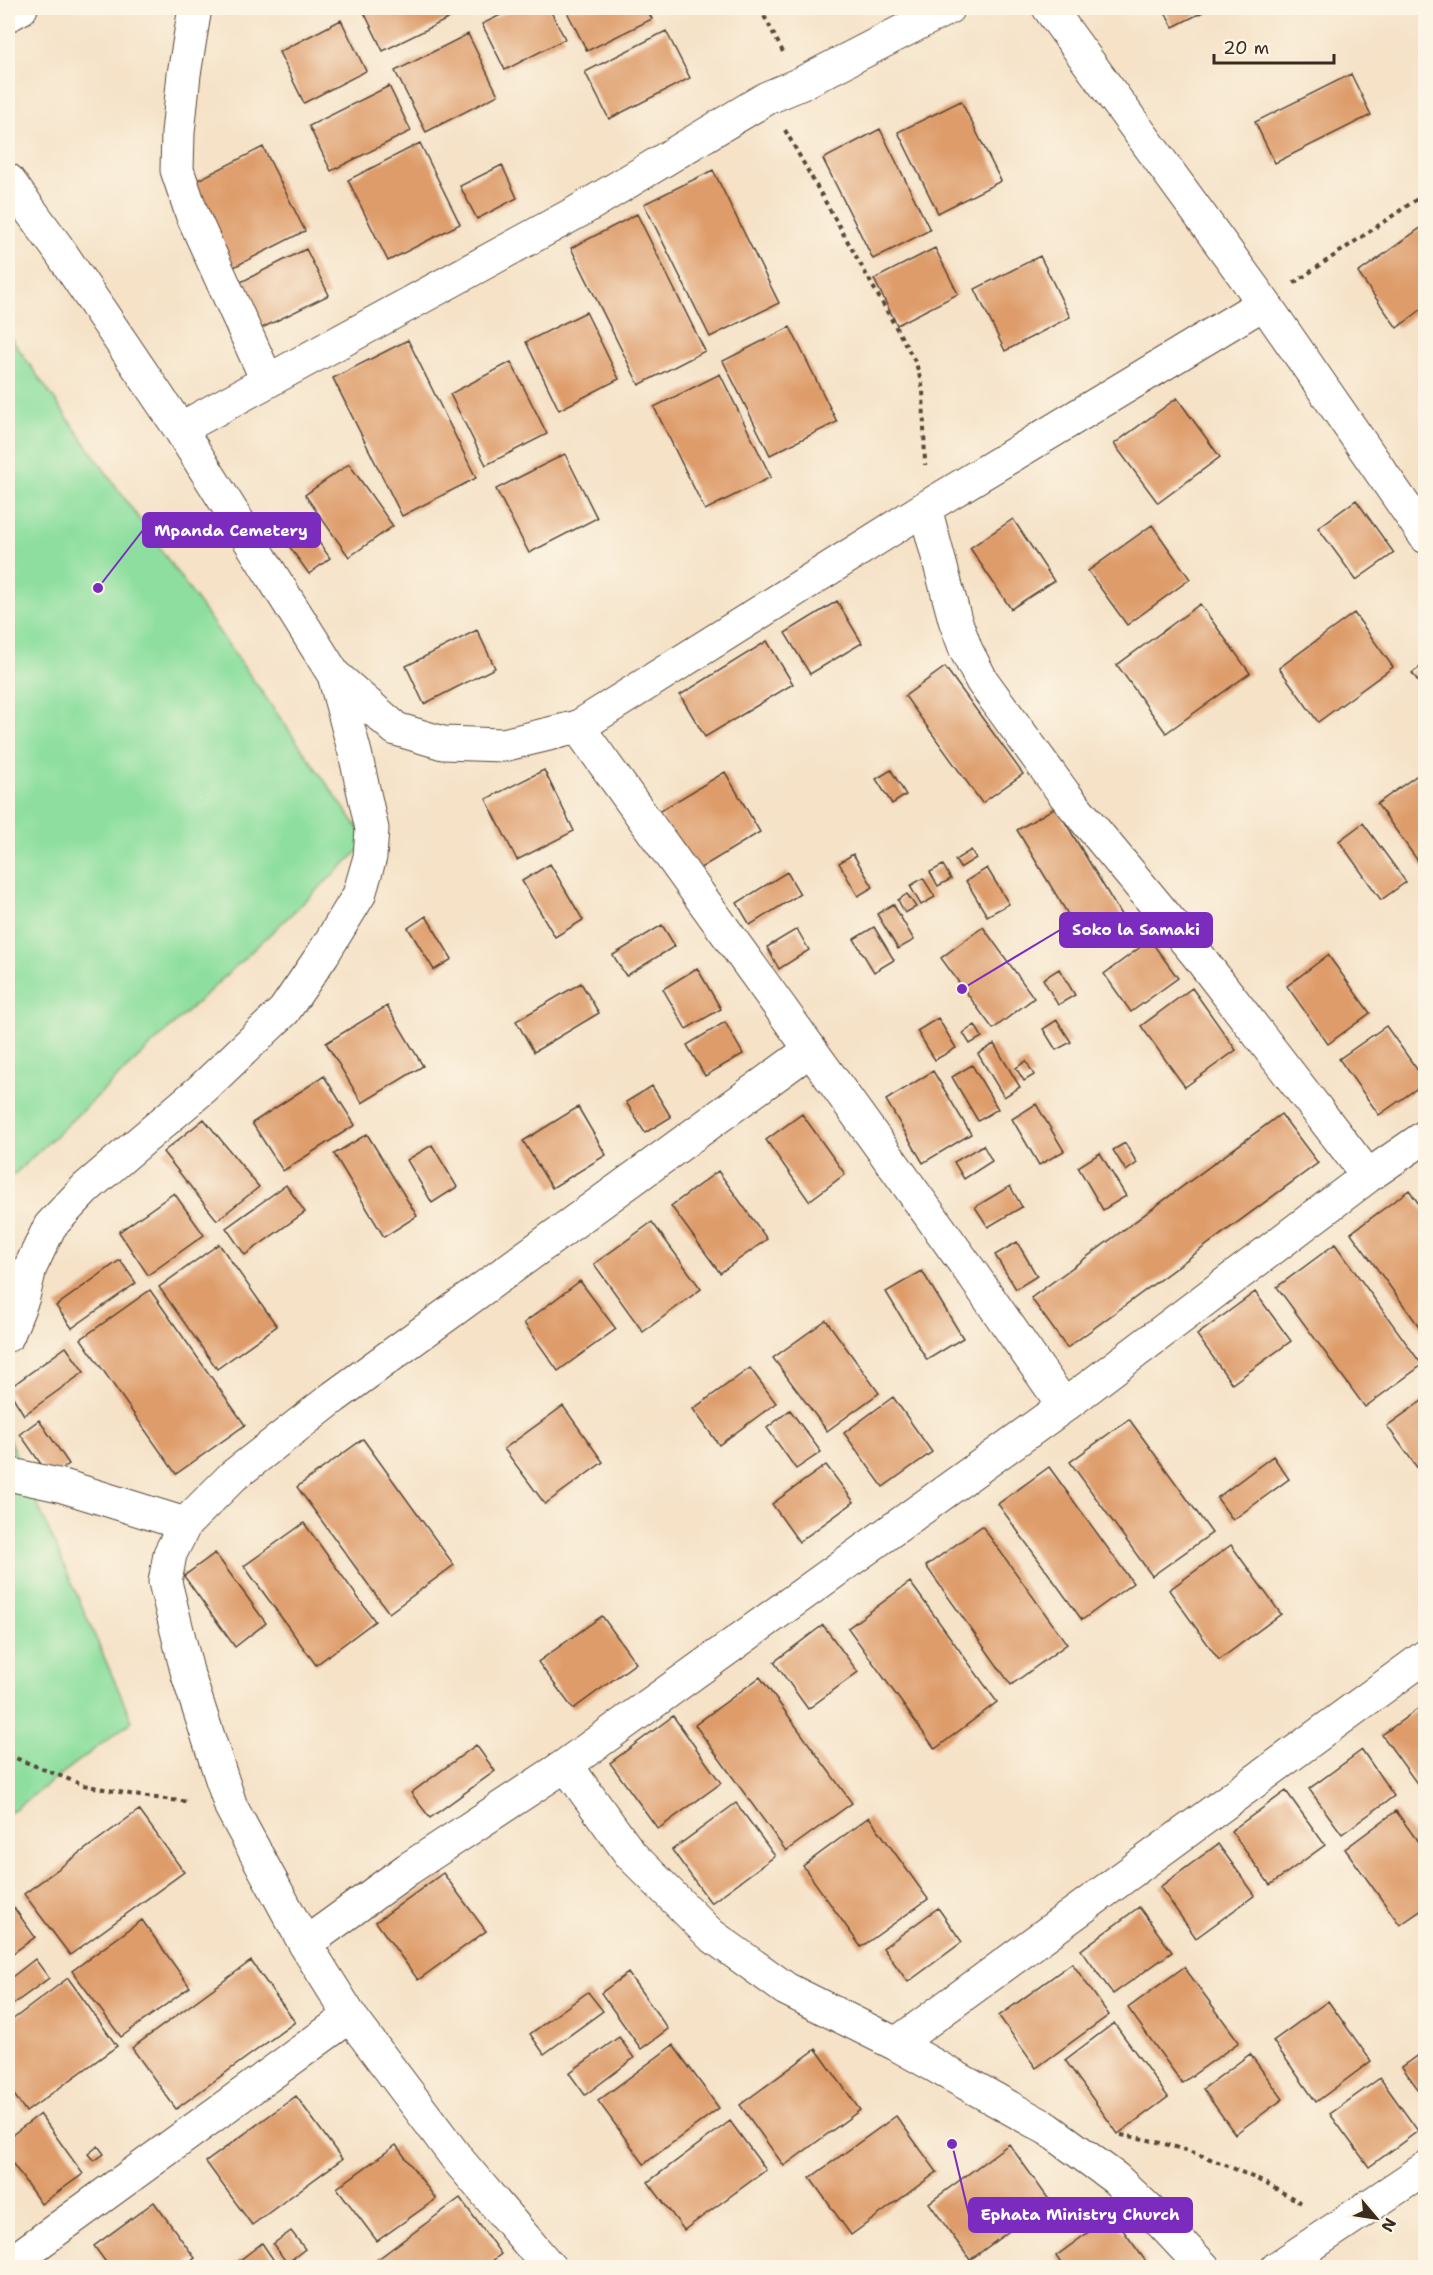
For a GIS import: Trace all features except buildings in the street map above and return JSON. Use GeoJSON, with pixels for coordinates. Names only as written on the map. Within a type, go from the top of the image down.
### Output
{"type":"FeatureCollection","features":[{"type":"Feature","properties":{"kind":"street"},"geometry":{"type":"LineString","coordinates":[[8,15],[21,8]]}},
{"type":"Feature","properties":{"kind":"street"},"geometry":{"type":"LineString","coordinates":[[195,8],[184,74],[177,170],[192,214],[267,380]]}},
{"type":"Feature","properties":{"kind":"street"},"geometry":{"type":"LineString","coordinates":[[180,429],[579,211],[767,98],[800,84],[948,8]]}},
{"type":"Feature","properties":{"kind":"street"},"geometry":{"type":"LineString","coordinates":[[1049,8],[1264,303],[1425,537]]}},
{"type":"Feature","properties":{"kind":"street"},"geometry":{"type":"LineString","coordinates":[[8,180],[57,247],[180,429],[334,675],[356,753],[372,829],[370,857],[359,895],[323,954],[284,1011],[202,1089],[86,1188],[50,1226],[30,1268],[23,1296],[8,1335]]}},
{"type":"Feature","properties":{"kind":"street"},"geometry":{"type":"LineString","coordinates":[[334,675],[396,729],[443,743],[503,745],[578,727],[925,508],[1264,303]]}},
{"type":"Feature","properties":{"kind":"street"},"geometry":{"type":"LineString","coordinates":[[925,508],[955,620],[966,650],[982,681],[1065,795],[1196,953],[1368,1176]]}},
{"type":"Feature","properties":{"kind":"street"},"geometry":{"type":"LineString","coordinates":[[578,727],[973,1275],[1064,1406]]}},
{"type":"Feature","properties":{"kind":"street"},"geometry":{"type":"LineString","coordinates":[[550,2268],[459,2161],[350,2016],[305,1944],[231,1808],[188,1675],[165,1582],[170,1554],[184,1524],[233,1476],[334,1397],[810,1050]]}},
{"type":"Feature","properties":{"kind":"street"},"geometry":{"type":"LineString","coordinates":[[305,1944],[408,1869],[566,1765],[1064,1406],[1368,1176],[1425,1136]]}},
{"type":"Feature","properties":{"kind":"street"},"geometry":{"type":"LineString","coordinates":[[8,1474],[63,1486],[184,1524]]}},
{"type":"Feature","properties":{"kind":"street"},"geometry":{"type":"LineString","coordinates":[[896,2044],[1425,1656]]}},
{"type":"Feature","properties":{"kind":"street"},"geometry":{"type":"LineString","coordinates":[[566,1765],[631,1855],[711,1935],[786,1989],[896,2044],[1048,2128],[1115,2178],[1204,2268]]}},
{"type":"Feature","properties":{"kind":"street"},"geometry":{"type":"LineString","coordinates":[[8,2265],[350,2016]]}},
{"type":"Feature","properties":{"kind":"street"},"geometry":{"type":"LineString","coordinates":[[1277,2268],[1424,2171]]}},
{"type":"Feature","properties":{"kind":"path"},"geometry":{"type":"LineString","coordinates":[[760,8],[800,84]]}},
{"type":"Feature","properties":{"kind":"path"},"geometry":{"type":"LineString","coordinates":[[767,98],[915,363],[923,389],[925,508]]}},
{"type":"Feature","properties":{"kind":"path"},"geometry":{"type":"LineString","coordinates":[[1264,303],[1425,193]]}},
{"type":"Feature","properties":{"kind":"path"},"geometry":{"type":"LineString","coordinates":[[8,1755],[83,1785],[140,1796],[231,1808]]}},
{"type":"Feature","properties":{"kind":"path"},"geometry":{"type":"LineString","coordinates":[[1117,2134],[1146,2138],[1205,2158],[1278,2190],[1340,2225]]}},
{"type":"Feature","properties":{"kind":"green space"},"geometry":{"type":"Polygon","coordinates":[[[8,334],[368,842],[8,1180],[8,334]]]}},
{"type":"Feature","properties":{"kind":"green space"},"geometry":{"type":"Polygon","coordinates":[[[8,1437],[132,1721],[8,1814],[8,1437]]]}},
{"type":"Feature","properties":{"kind":"place","name":"Mpanda Cemetery"},"geometry":{"type":"Point","coordinates":[98,588]}},
{"type":"Feature","properties":{"kind":"place","name":"Soko la Samaki"},"geometry":{"type":"Point","coordinates":[962,989]}},
{"type":"Feature","properties":{"kind":"place","name":"Ephata Ministry Church"},"geometry":{"type":"Point","coordinates":[952,2144]}}]}
